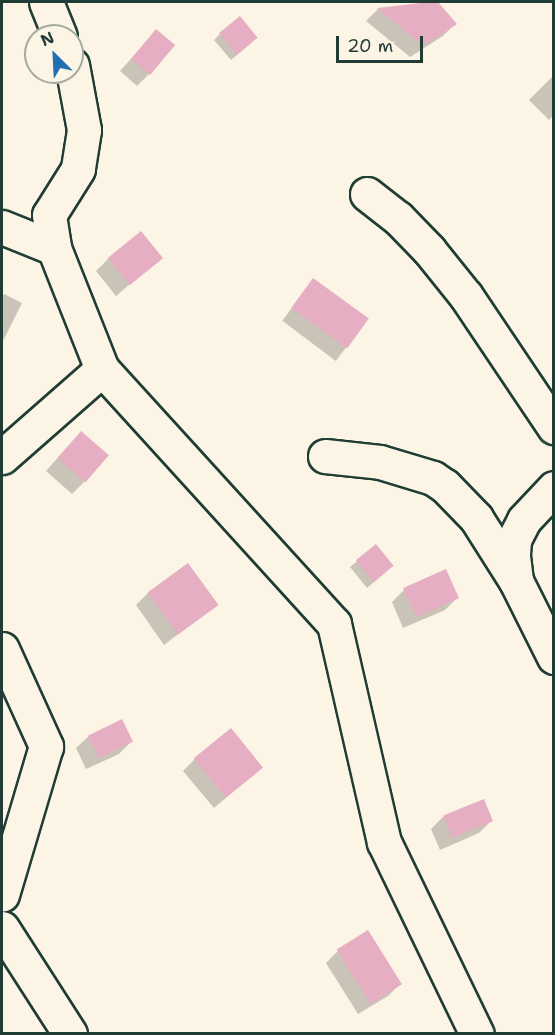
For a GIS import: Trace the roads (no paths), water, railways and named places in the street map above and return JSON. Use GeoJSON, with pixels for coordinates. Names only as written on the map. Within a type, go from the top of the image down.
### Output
{"type":"FeatureCollection","features":[{"type":"Feature","properties":{"kind":"street"},"geometry":{"type":"LineString","coordinates":[[46,2],[55,24]]}},
{"type":"Feature","properties":{"kind":"street"},"geometry":{"type":"LineString","coordinates":[[76,84],[84,130],[78,169],[49,215],[54,248],[102,369],[334,624],[384,842],[477,1034]]}},
{"type":"Feature","properties":{"kind":"street"},"geometry":{"type":"LineString","coordinates":[[367,194],[398,218],[458,287],[554,427]]}},
{"type":"Feature","properties":{"kind":"street"},"geometry":{"type":"LineString","coordinates":[[2,227],[54,248]]}},
{"type":"Feature","properties":{"kind":"street"},"geometry":{"type":"LineString","coordinates":[[2,457],[102,369]]}},
{"type":"Feature","properties":{"kind":"street"},"geometry":{"type":"LineString","coordinates":[[325,456],[380,462],[433,478],[445,486],[476,518],[516,581],[554,657]]}},
{"type":"Feature","properties":{"kind":"street"},"geometry":{"type":"LineString","coordinates":[[516,581],[514,540],[524,520],[554,488]]}},
{"type":"Feature","properties":{"kind":"street"},"geometry":{"type":"LineString","coordinates":[[2,649],[46,746],[2,895]]}},
{"type":"Feature","properties":{"kind":"street"},"geometry":{"type":"LineString","coordinates":[[2,928],[70,1034]]}}]}
